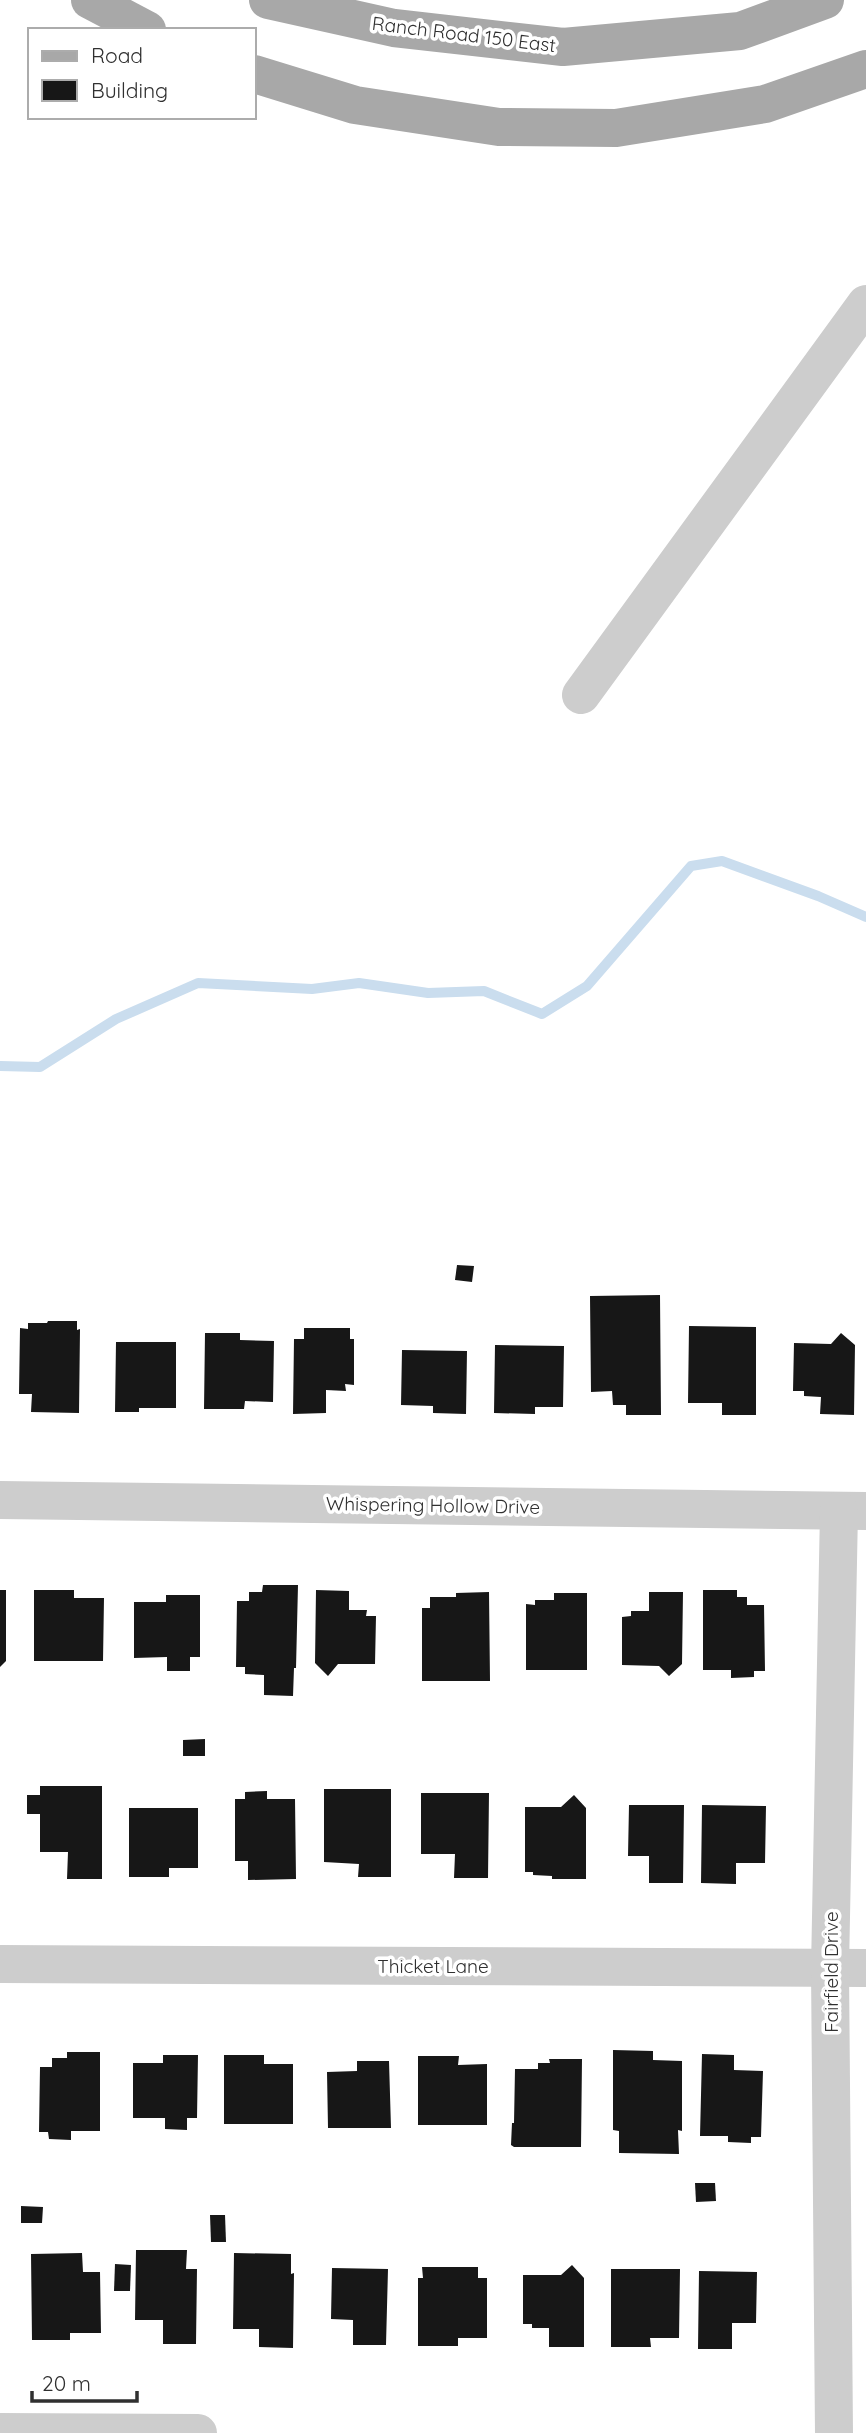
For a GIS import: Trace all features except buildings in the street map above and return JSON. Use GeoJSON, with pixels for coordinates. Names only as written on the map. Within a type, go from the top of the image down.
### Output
{"type":"FeatureCollection","features":[{"type":"Feature","properties":{"kind":"main road"},"geometry":{"type":"LineString","coordinates":[[90,0],[143,28]]}},
{"type":"Feature","properties":{"kind":"main road","name":"Ranch Road 150 East"},"geometry":{"type":"LineString","coordinates":[[268,0],[394,28],[563,47],[740,31],[825,0]]}},
{"type":"Feature","properties":{"kind":"main road"},"geometry":{"type":"LineString","coordinates":[[256,75],[355,105],[499,127],[616,128],[765,104],[866,69]]}},
{"type":"Feature","properties":{"kind":"street"},"geometry":{"type":"LineString","coordinates":[[581,695],[866,304]]}},
{"type":"Feature","properties":{"kind":"street","name":"Whispering Hollow Drive"},"geometry":{"type":"LineString","coordinates":[[0,1500],[853,1511]]}},
{"type":"Feature","properties":{"kind":"street","name":"Fairfield Drive"},"geometry":{"type":"LineString","coordinates":[[834,2433],[848,1968],[853,1511]]}},
{"type":"Feature","properties":{"kind":"street","name":"Thicket Lane"},"geometry":{"type":"LineString","coordinates":[[0,1964],[848,1968]]}},
{"type":"Feature","properties":{"kind":"street"},"geometry":{"type":"LineString","coordinates":[[0,2432],[198,2433]]}},
{"type":"Feature","properties":{"kind":"waterway"},"geometry":{"type":"LineString","coordinates":[[0,1066],[40,1067],[116,1019],[198,983],[312,989],[359,983],[428,993],[484,991],[542,1014],[587,986],[691,866],[722,861],[818,896],[866,917]]}}]}
